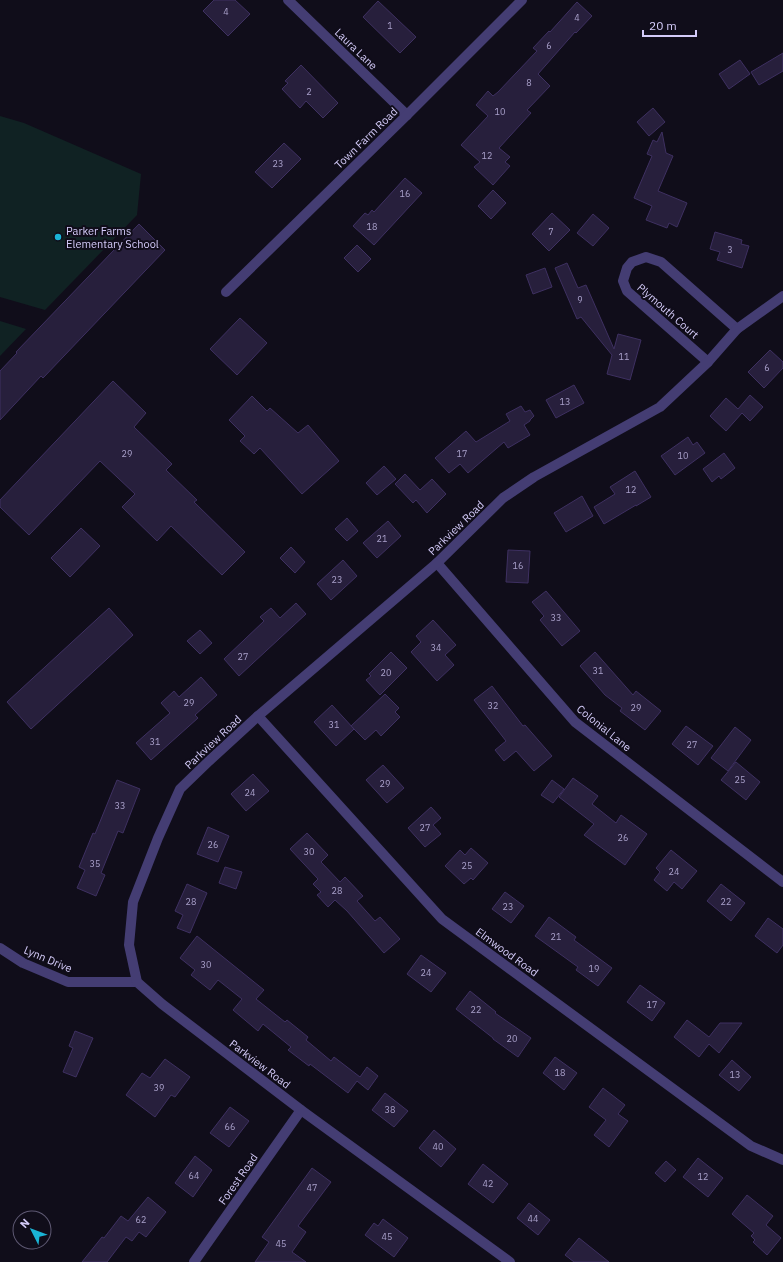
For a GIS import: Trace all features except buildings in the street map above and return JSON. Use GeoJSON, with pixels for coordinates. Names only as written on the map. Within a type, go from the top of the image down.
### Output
{"type":"FeatureCollection","features":[{"type":"Feature","properties":{"kind":"street","name":"Laura Lane"},"geometry":{"type":"LineString","coordinates":[[288,0],[406,115]]}},
{"type":"Feature","properties":{"kind":"street","name":"Town Farm Road"},"geometry":{"type":"LineString","coordinates":[[226,292],[522,0]]}},
{"type":"Feature","properties":{"kind":"street","name":"Plymouth Court"},"geometry":{"type":"LineString","coordinates":[[708,362],[627,291],[623,280],[627,268],[632,262],[646,257],[661,262],[737,329]]}},
{"type":"Feature","properties":{"kind":"street","name":"Parkview Road"},"geometry":{"type":"LineString","coordinates":[[510,1262],[301,1110],[162,1004],[137,982],[128,945],[133,902],[158,838],[180,789],[209,761],[258,716],[437,563],[503,498],[534,477],[660,407],[708,362],[737,329],[783,296]]}},
{"type":"Feature","properties":{"kind":"street","name":"Colonial Lane"},"geometry":{"type":"LineString","coordinates":[[437,563],[575,722],[783,882]]}},
{"type":"Feature","properties":{"kind":"street","name":"Elmwood Road"},"geometry":{"type":"LineString","coordinates":[[258,716],[442,919],[751,1146],[783,1160]]}},
{"type":"Feature","properties":{"kind":"street","name":"Lynn Drive"},"geometry":{"type":"LineString","coordinates":[[0,948],[23,964],[68,982],[137,982]]}},
{"type":"Feature","properties":{"kind":"street","name":"Forest Road"},"geometry":{"type":"LineString","coordinates":[[194,1262],[301,1110]]}},
{"type":"Feature","properties":{"kind":"shaded area"},"geometry":{"type":"Polygon","coordinates":[[[0,116],[24,123],[141,174],[137,215],[45,310],[0,297],[0,116]]]}},
{"type":"Feature","properties":{"kind":"shaded area"},"geometry":{"type":"Polygon","coordinates":[[[0,321],[26,329],[0,356],[0,321]]]}},
{"type":"Feature","properties":{"kind":"place","name":"Parker Farms Elementary School"},"geometry":{"type":"Point","coordinates":[58,237]}}]}
